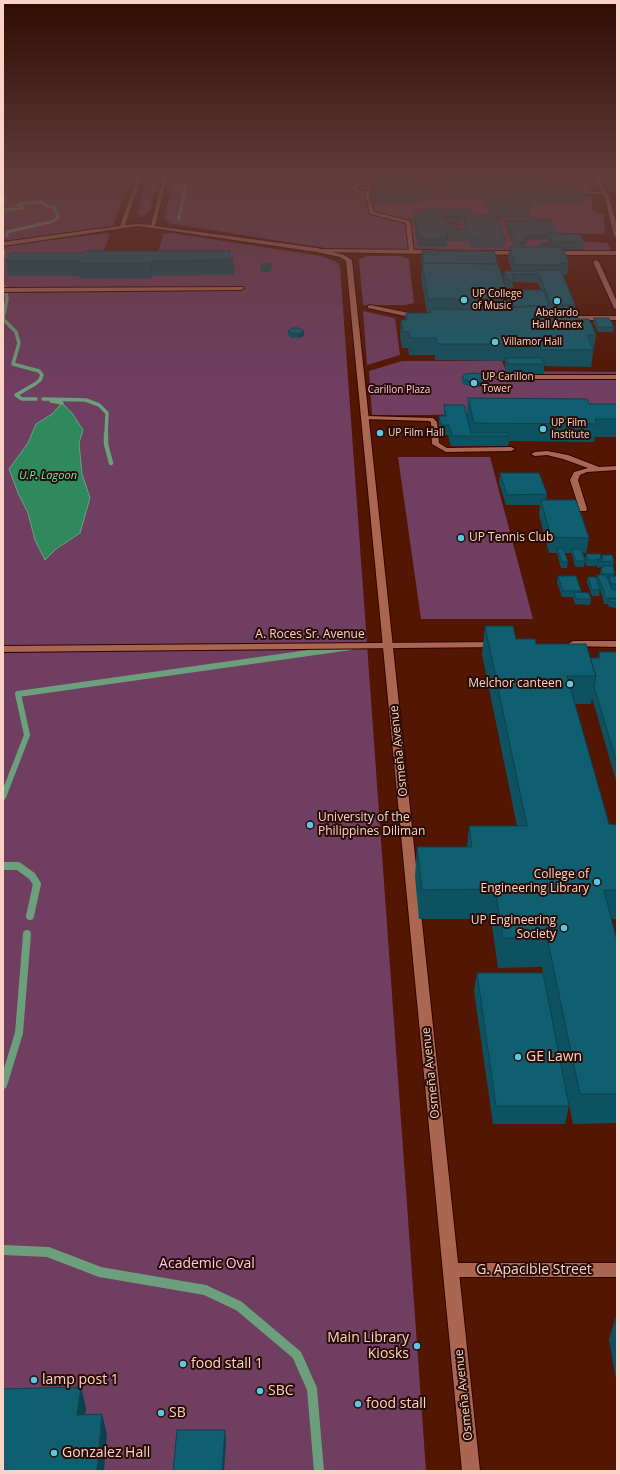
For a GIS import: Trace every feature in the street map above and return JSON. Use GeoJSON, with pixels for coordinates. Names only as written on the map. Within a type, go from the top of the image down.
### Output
{"type":"FeatureCollection","features":[{"type":"Feature","properties":{"kind":"street"},"geometry":{"type":"LineString","coordinates":[[295,247],[336,254],[349,260],[357,254],[379,252]]}},
{"type":"Feature","properties":{"kind":"street"},"geometry":{"type":"LineString","coordinates":[[411,247],[412,252]]}},
{"type":"Feature","properties":{"kind":"street"},"geometry":{"type":"LineString","coordinates":[[317,250],[444,252]]}},
{"type":"Feature","properties":{"kind":"street"},"geometry":{"type":"LineString","coordinates":[[475,252],[529,253]]}},
{"type":"Feature","properties":{"kind":"street"},"geometry":{"type":"LineString","coordinates":[[545,253],[617,253]]}},
{"type":"Feature","properties":{"kind":"street","name":"Osmeña Avenue"},"geometry":{"type":"LineString","coordinates":[[349,260],[471,1471]]}},
{"type":"Feature","properties":{"kind":"street"},"geometry":{"type":"LineString","coordinates":[[596,262],[617,308]]}},
{"type":"Feature","properties":{"kind":"street"},"geometry":{"type":"LineString","coordinates":[[3,290],[241,288]]}},
{"type":"Feature","properties":{"kind":"street"},"geometry":{"type":"LineString","coordinates":[[370,307],[420,317],[427,317]]}},
{"type":"Feature","properties":{"kind":"street"},"geometry":{"type":"LineString","coordinates":[[562,318],[617,318]]}},
{"type":"Feature","properties":{"kind":"street"},"geometry":{"type":"LineString","coordinates":[[497,377],[617,377]]}},
{"type":"Feature","properties":{"kind":"street"},"geometry":{"type":"LineString","coordinates":[[366,418],[431,420],[434,422],[436,444],[446,450],[511,449]]}},
{"type":"Feature","properties":{"kind":"street"},"geometry":{"type":"LineString","coordinates":[[535,454],[547,453],[565,457],[597,469]]}},
{"type":"Feature","properties":{"kind":"street"},"geometry":{"type":"LineString","coordinates":[[583,509],[574,480],[577,474],[597,469],[617,468]]}},
{"type":"Feature","properties":{"kind":"street"},"geometry":{"type":"LineString","coordinates":[[563,644],[617,644]]}},
{"type":"Feature","properties":{"kind":"street","name":"A. Roces Sr. Avenue"},"geometry":{"type":"LineString","coordinates":[[3,649],[509,645]]}},
{"type":"Feature","properties":{"kind":"street","name":"G. Apacible Street"},"geometry":{"type":"LineString","coordinates":[[451,1270],[617,1270]]}},
{"type":"Feature","properties":{"kind":"green space","name":"Academic Oval"},"geometry":{"type":"Polygon","coordinates":[[[3,247],[105,247],[98,264],[155,265],[160,247],[261,247],[321,256],[335,261],[340,266],[426,1471],[3,1471],[3,247]]]}},
{"type":"Feature","properties":{"kind":"green space"},"geometry":{"type":"Polygon","coordinates":[[[318,247],[610,247],[611,248],[608,251],[332,249],[318,247]]]}},
{"type":"Feature","properties":{"kind":"green space"},"geometry":{"type":"Polygon","coordinates":[[[368,256],[400,256],[409,259],[414,303],[405,305],[363,305],[359,259],[368,256]]]}},
{"type":"Feature","properties":{"kind":"green space"},"geometry":{"type":"Polygon","coordinates":[[[363,311],[395,318],[400,355],[367,365],[363,311]]]}},
{"type":"Feature","properties":{"kind":"green space","name":"Carillon Plaza"},"geometry":{"type":"Polygon","coordinates":[[[402,361],[502,361],[506,371],[617,372],[617,410],[372,415],[369,371],[402,361]]]}},
{"type":"Feature","properties":{"kind":"green space","name":"UP Tennis Club"},"geometry":{"type":"Polygon","coordinates":[[[398,457],[490,457],[533,619],[421,619],[398,457]]]}},
{"type":"Feature","properties":{"kind":"water","name":"U.P. Lagoon"},"geometry":{"type":"Polygon","coordinates":[[[62,403],[72,413],[83,430],[79,443],[82,474],[90,498],[80,533],[56,549],[45,560],[35,540],[28,513],[18,493],[9,469],[28,443],[36,424],[52,414],[62,403]]]}},
{"type":"Feature","properties":{"kind":"building"},"geometry":{"type":"Polygon","coordinates":[[[509,247],[562,247],[569,263],[559,263],[560,265],[515,265],[509,247]]]}},
{"type":"Feature","properties":{"kind":"building"},"geometry":{"type":"Polygon","coordinates":[[[84,251],[230,251],[229,258],[233,258],[233,260],[151,261],[150,263],[6,261],[11,253],[83,253],[84,251]]]}},
{"type":"Feature","properties":{"kind":"building"},"geometry":{"type":"Polygon","coordinates":[[[422,251],[494,251],[498,264],[424,263],[422,251]]]}},
{"type":"Feature","properties":{"kind":"building"},"geometry":{"type":"Polygon","coordinates":[[[422,263],[498,264],[509,299],[428,299],[422,263]]]}},
{"type":"Feature","properties":{"kind":"building"},"geometry":{"type":"Polygon","coordinates":[[[262,264],[271,264],[271,267],[261,267],[262,264]]]}},
{"type":"Feature","properties":{"kind":"building"},"geometry":{"type":"Polygon","coordinates":[[[537,270],[561,270],[575,305],[551,305],[539,274],[512,274],[513,280],[507,280],[504,271],[538,271],[537,270]]]}},
{"type":"Feature","properties":{"kind":"building"},"geometry":{"type":"Polygon","coordinates":[[[508,290],[543,290],[549,306],[514,307],[508,290]]]}},
{"type":"Feature","properties":{"kind":"building"},"geometry":{"type":"Polygon","coordinates":[[[526,306],[572,306],[578,319],[589,319],[596,335],[587,335],[594,350],[541,350],[539,344],[437,344],[436,338],[410,338],[409,332],[403,332],[401,320],[407,320],[406,313],[431,313],[430,309],[504,310],[504,307],[527,307],[526,306]]]}},
{"type":"Feature","properties":{"kind":"building"},"geometry":{"type":"Polygon","coordinates":[[[594,318],[609,318],[614,327],[598,327],[594,318]]]}},
{"type":"Feature","properties":{"kind":"building"},"geometry":{"type":"Polygon","coordinates":[[[292,328],[299,328],[304,331],[299,334],[288,331],[292,328]]]}},
{"type":"Feature","properties":{"kind":"building"},"geometry":{"type":"Polygon","coordinates":[[[506,358],[542,358],[545,364],[507,364],[506,358]]]}},
{"type":"Feature","properties":{"kind":"building"},"geometry":{"type":"Polygon","coordinates":[[[465,374],[483,374],[487,377],[483,382],[476,383],[465,380],[462,377],[465,374]]]}},
{"type":"Feature","properties":{"kind":"building"},"geometry":{"type":"Polygon","coordinates":[[[468,398],[587,399],[589,404],[617,404],[617,419],[595,419],[597,424],[474,423],[468,398]]]}},
{"type":"Feature","properties":{"kind":"building"},"geometry":{"type":"Polygon","coordinates":[[[444,405],[464,405],[471,433],[508,433],[509,436],[452,436],[449,425],[441,425],[439,416],[446,416],[444,405]]]}},
{"type":"Feature","properties":{"kind":"building"},"geometry":{"type":"Polygon","coordinates":[[[500,473],[539,473],[547,494],[507,495],[500,473]]]}},
{"type":"Feature","properties":{"kind":"building"},"geometry":{"type":"Polygon","coordinates":[[[541,500],[576,500],[589,538],[551,537],[541,500]]]}},
{"type":"Feature","properties":{"kind":"building"},"geometry":{"type":"Polygon","coordinates":[[[557,548],[563,548],[568,562],[562,562],[557,548]]]}},
{"type":"Feature","properties":{"kind":"building"},"geometry":{"type":"Polygon","coordinates":[[[572,549],[581,549],[585,561],[576,561],[572,549]]]}},
{"type":"Feature","properties":{"kind":"building"},"geometry":{"type":"Polygon","coordinates":[[[586,554],[600,554],[601,559],[588,560],[586,554]]]}},
{"type":"Feature","properties":{"kind":"building"},"geometry":{"type":"Polygon","coordinates":[[[602,555],[612,555],[614,561],[598,562],[597,560],[603,560],[602,555]]]}},
{"type":"Feature","properties":{"kind":"building"},"geometry":{"type":"Polygon","coordinates":[[[602,566],[613,566],[615,574],[602,574],[602,566]]]}},
{"type":"Feature","properties":{"kind":"building"},"geometry":{"type":"Polygon","coordinates":[[[597,575],[606,575],[612,590],[617,590],[617,598],[605,598],[597,575]]]}},
{"type":"Feature","properties":{"kind":"building"},"geometry":{"type":"Polygon","coordinates":[[[558,576],[576,576],[581,591],[563,591],[558,576]]]}},
{"type":"Feature","properties":{"kind":"building"},"geometry":{"type":"Polygon","coordinates":[[[609,576],[616,576],[617,584],[611,584],[609,576]]]}},
{"type":"Feature","properties":{"kind":"building"},"geometry":{"type":"Polygon","coordinates":[[[588,577],[596,577],[600,590],[592,590],[588,577]]]}},
{"type":"Feature","properties":{"kind":"building"},"geometry":{"type":"Polygon","coordinates":[[[574,592],[589,593],[591,599],[576,599],[574,592]]]}},
{"type":"Feature","properties":{"kind":"building"},"geometry":{"type":"Polygon","coordinates":[[[609,599],[617,599],[617,602],[610,602],[609,599]]]}},
{"type":"Feature","properties":{"kind":"building"},"geometry":{"type":"Polygon","coordinates":[[[485,626],[513,626],[516,639],[535,639],[536,644],[586,644],[596,676],[567,676],[609,824],[617,825],[617,890],[604,890],[617,941],[617,1094],[580,1094],[547,938],[503,938],[495,889],[422,890],[417,847],[472,847],[469,826],[527,826],[485,626]]]}},
{"type":"Feature","properties":{"kind":"building"},"geometry":{"type":"Polygon","coordinates":[[[599,652],[617,652],[617,763],[594,687],[596,676],[590,658],[600,658],[599,652]]]}},
{"type":"Feature","properties":{"kind":"building","name":"GE Lawn"},"geometry":{"type":"Polygon","coordinates":[[[477,973],[543,973],[569,1106],[496,1106],[477,973]]]}},
{"type":"Feature","properties":{"kind":"building","name":"Gonzalez Hall"},"geometry":{"type":"Polygon","coordinates":[[[81,1387],[77,1415],[102,1414],[97,1471],[3,1471],[3,1389],[81,1387]]]}},
{"type":"Feature","properties":{"kind":"building"},"geometry":{"type":"Polygon","coordinates":[[[177,1430],[225,1430],[222,1471],[173,1471],[177,1430]]]}},
{"type":"Feature","properties":{"kind":"waterway"},"geometry":{"type":"LineString","coordinates":[[3,259],[4,251]]}},
{"type":"Feature","properties":{"kind":"waterway"},"geometry":{"type":"LineString","coordinates":[[3,286],[5,287],[6,293]]}},
{"type":"Feature","properties":{"kind":"waterway"},"geometry":{"type":"LineString","coordinates":[[6,292],[7,299],[3,319],[16,332],[19,343],[13,364],[39,371],[42,375],[40,380],[35,384],[16,395],[22,399],[36,399]]}},
{"type":"Feature","properties":{"kind":"waterway"},"geometry":{"type":"LineString","coordinates":[[43,399],[86,400],[99,405],[107,413],[106,435]]}},
{"type":"Feature","properties":{"kind":"waterway"},"geometry":{"type":"LineString","coordinates":[[51,401],[62,403]]}},
{"type":"Feature","properties":{"kind":"waterway"},"geometry":{"type":"LineString","coordinates":[[106,435],[106,444],[111,463]]}},
{"type":"Feature","properties":{"kind":"waterway"},"geometry":{"type":"LineString","coordinates":[[3,797],[27,735],[18,694],[351,647]]}},
{"type":"Feature","properties":{"kind":"waterway"},"geometry":{"type":"LineString","coordinates":[[3,866],[18,866],[32,876],[37,884],[30,916]]}},
{"type":"Feature","properties":{"kind":"waterway"},"geometry":{"type":"LineString","coordinates":[[3,1085],[19,1033],[27,934]]}},
{"type":"Feature","properties":{"kind":"waterway"},"geometry":{"type":"LineString","coordinates":[[3,1250],[48,1252],[100,1272],[205,1290],[239,1306],[297,1355],[312,1389],[319,1471]]}},
{"type":"Feature","properties":{"kind":"place","name":"UP College of Music"},"geometry":{"type":"Point","coordinates":[464,300]}},
{"type":"Feature","properties":{"kind":"place","name":"Abelardo Hall Annex"},"geometry":{"type":"Point","coordinates":[557,301]}},
{"type":"Feature","properties":{"kind":"place","name":"Villamor Hall"},"geometry":{"type":"Point","coordinates":[495,342]}},
{"type":"Feature","properties":{"kind":"place","name":"UP Carillon Tower"},"geometry":{"type":"Point","coordinates":[474,383]}},
{"type":"Feature","properties":{"kind":"place","name":"UP Film Institute"},"geometry":{"type":"Point","coordinates":[543,429]}},
{"type":"Feature","properties":{"kind":"place","name":"UP Film Hall"},"geometry":{"type":"Point","coordinates":[380,433]}},
{"type":"Feature","properties":{"kind":"place","name":"UP Tennis Club"},"geometry":{"type":"Point","coordinates":[461,538]}},
{"type":"Feature","properties":{"kind":"place","name":"Melchor canteen"},"geometry":{"type":"Point","coordinates":[570,684]}},
{"type":"Feature","properties":{"kind":"place","name":"University of the Philippines Diliman"},"geometry":{"type":"Point","coordinates":[310,825]}},
{"type":"Feature","properties":{"kind":"place","name":"College of Engineering Library"},"geometry":{"type":"Point","coordinates":[597,882]}},
{"type":"Feature","properties":{"kind":"place","name":"UP Engineering Society"},"geometry":{"type":"Point","coordinates":[564,928]}},
{"type":"Feature","properties":{"kind":"place","name":"GE Lawn"},"geometry":{"type":"Point","coordinates":[518,1057]}},
{"type":"Feature","properties":{"kind":"place","name":"Main Library Kiosks"},"geometry":{"type":"Point","coordinates":[417,1346]}},
{"type":"Feature","properties":{"kind":"place","name":"food stall 1"},"geometry":{"type":"Point","coordinates":[183,1364]}},
{"type":"Feature","properties":{"kind":"place","name":"lamp post 1"},"geometry":{"type":"Point","coordinates":[34,1380]}},
{"type":"Feature","properties":{"kind":"place","name":"SBC"},"geometry":{"type":"Point","coordinates":[260,1391]}},
{"type":"Feature","properties":{"kind":"place","name":"food stall"},"geometry":{"type":"Point","coordinates":[358,1404]}},
{"type":"Feature","properties":{"kind":"place","name":"SB"},"geometry":{"type":"Point","coordinates":[161,1413]}},
{"type":"Feature","properties":{"kind":"place","name":"Gonzalez Hall"},"geometry":{"type":"Point","coordinates":[54,1453]}}]}
